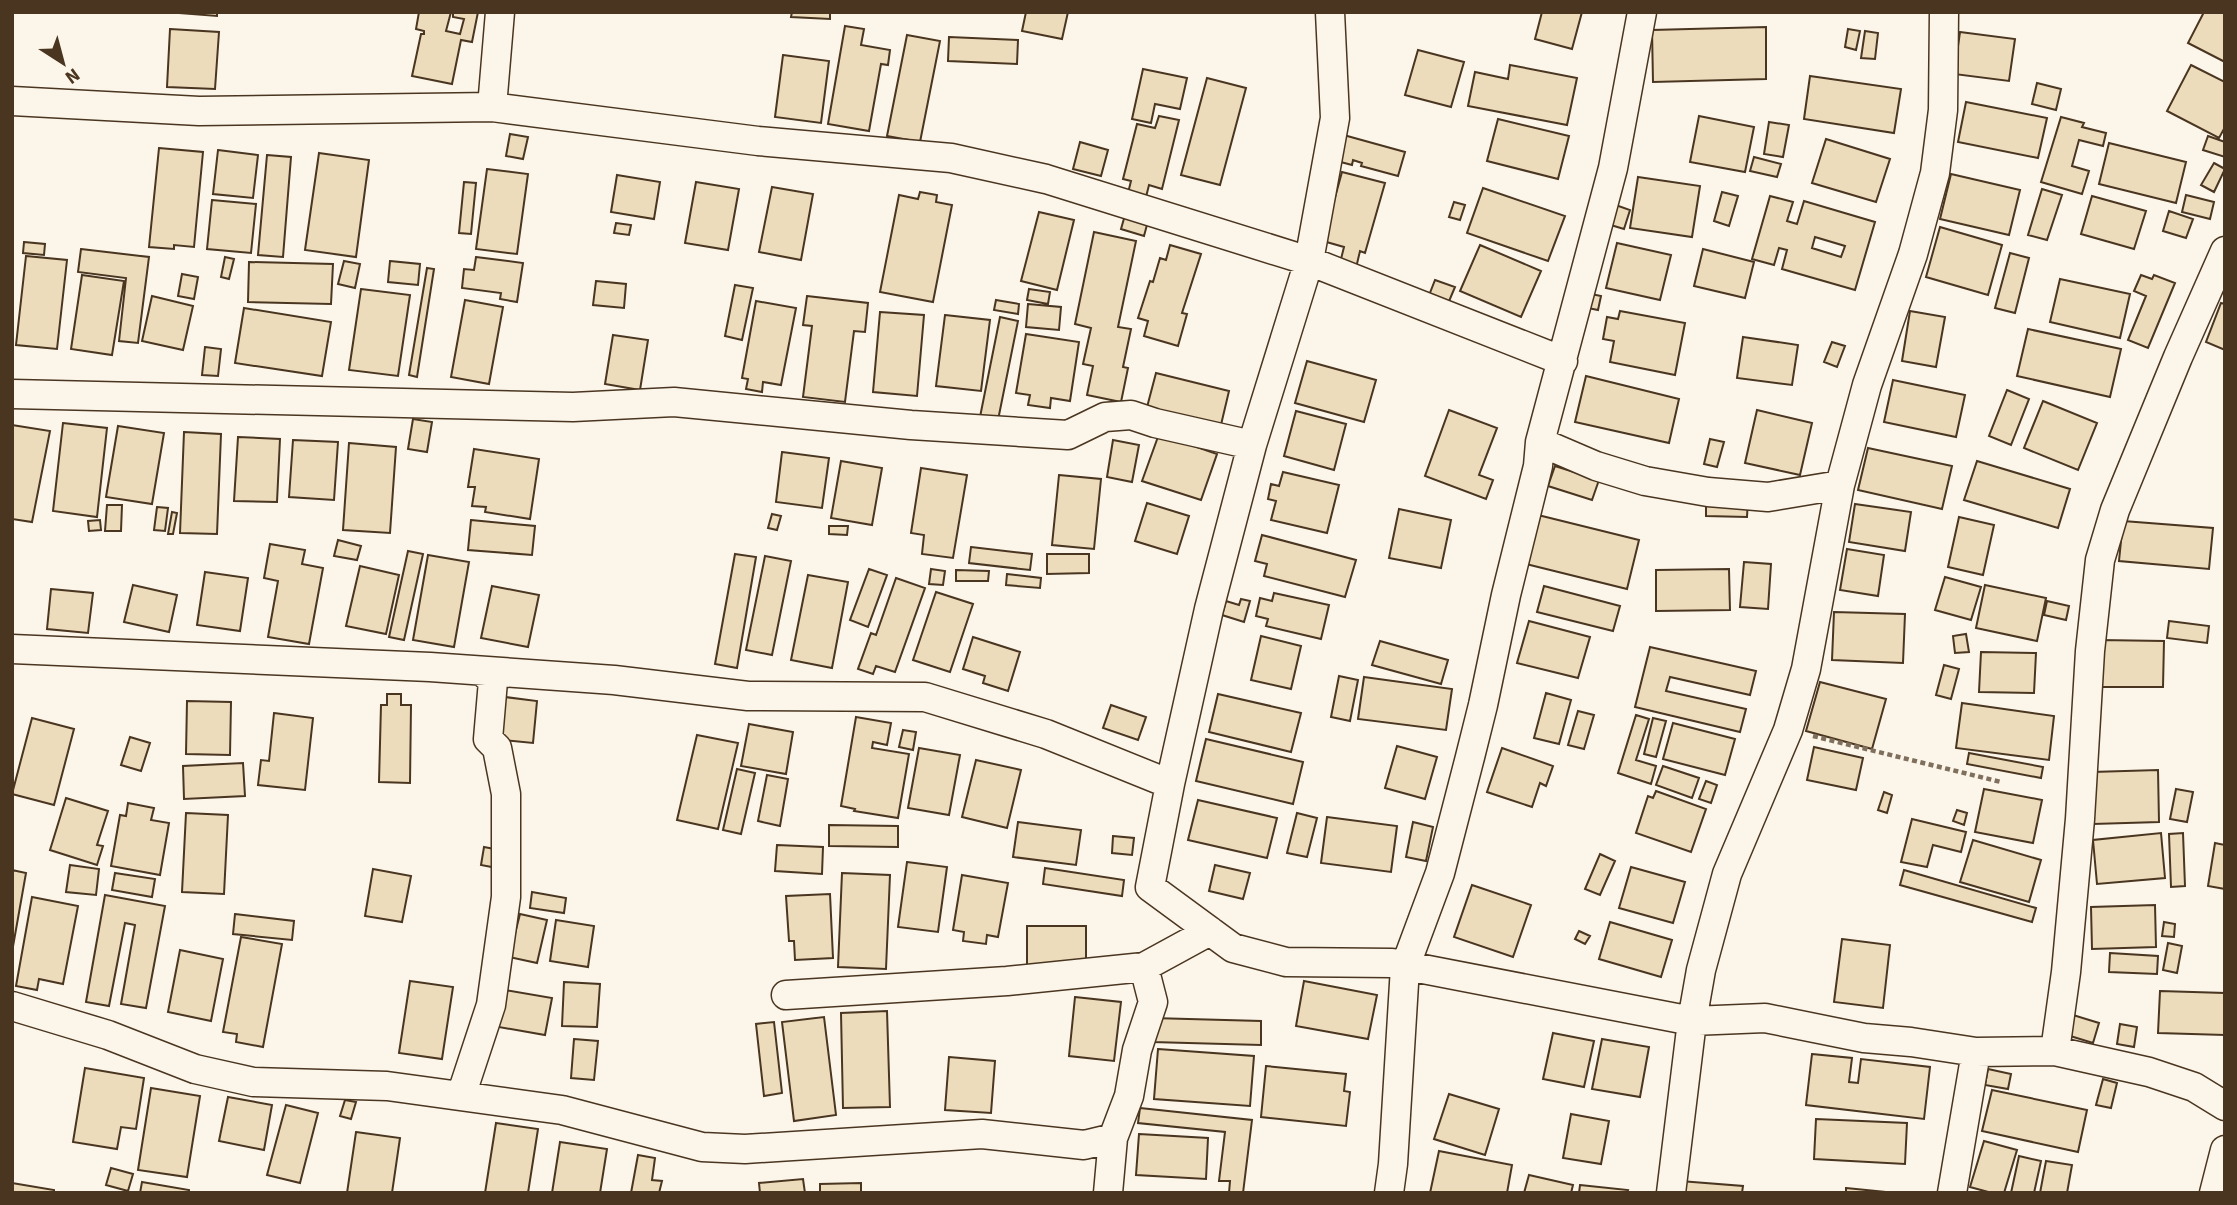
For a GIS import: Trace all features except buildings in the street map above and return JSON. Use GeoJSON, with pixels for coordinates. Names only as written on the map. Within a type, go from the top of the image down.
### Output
{"type":"FeatureCollection","features":[{"type":"Feature","properties":{"kind":"street"},"geometry":{"type":"LineString","coordinates":[[492,107],[500,12]]}},
{"type":"Feature","properties":{"kind":"street"},"geometry":{"type":"LineString","coordinates":[[1330,12],[1335,118],[1308,261],[1252,445],[1209,609],[1150,887],[1233,948],[1286,962],[1392,963],[1692,1021],[1765,1018],[1864,1038],[1976,1052],[2055,1051],[2148,1072],[2183,1083],[2225,1106]]}},
{"type":"Feature","properties":{"kind":"street"},"geometry":{"type":"LineString","coordinates":[[1389,1193],[1405,967],[1440,873],[1483,705],[1506,595],[1538,466],[1541,442],[1613,168],[1642,12]]}},
{"type":"Feature","properties":{"kind":"street"},"geometry":{"type":"LineString","coordinates":[[1671,1193],[1692,1021],[1701,970],[1727,874],[1788,730],[1805,669],[1840,485],[1867,385],[1913,254],[1935,173],[1943,110],[1944,12]]}},
{"type":"Feature","properties":{"kind":"street"},"geometry":{"type":"LineString","coordinates":[[12,101],[199,111],[492,107],[758,141],[951,159],[1046,179],[1308,261],[1563,360]]}},
{"type":"Feature","properties":{"kind":"street"},"geometry":{"type":"LineString","coordinates":[[2055,1051],[2066,972],[2080,819],[2090,651],[2100,560],[2115,510],[2178,356],[2225,251]]}},
{"type":"Feature","properties":{"kind":"street"},"geometry":{"type":"LineString","coordinates":[[12,394],[573,407],[674,402],[911,425],[1068,435],[1105,417],[1131,415],[1154,423],[1252,445]]}},
{"type":"Feature","properties":{"kind":"street"},"geometry":{"type":"LineString","coordinates":[[1541,442],[1596,466],[1645,481],[1708,492],[1768,497],[1840,485]]}},
{"type":"Feature","properties":{"kind":"street"},"geometry":{"type":"LineString","coordinates":[[12,649],[430,667],[483,673],[614,680],[748,696],[925,697],[1046,734],[1170,784]]}},
{"type":"Feature","properties":{"kind":"street"},"geometry":{"type":"LineString","coordinates":[[461,1096],[491,1004],[506,897],[506,794],[497,748],[488,739],[493,681],[483,673]]}},
{"type":"Feature","properties":{"kind":"street"},"geometry":{"type":"LineString","coordinates":[[786,995],[1007,981],[1144,967],[1210,932]]}},
{"type":"Feature","properties":{"kind":"street"},"geometry":{"type":"LineString","coordinates":[[1108,1193],[1114,1138],[1129,1096],[1137,1050],[1153,1002],[1144,967]]}},
{"type":"Feature","properties":{"kind":"street"},"geometry":{"type":"LineString","coordinates":[[12,1006],[108,1035],[195,1069],[253,1082],[387,1086],[562,1110],[702,1147],[745,1149],[982,1134],[1084,1144],[1114,1138]]}},
{"type":"Feature","properties":{"kind":"street"},"geometry":{"type":"LineString","coordinates":[[1952,1193],[1976,1052]]}},
{"type":"Feature","properties":{"kind":"street"},"geometry":{"type":"LineString","coordinates":[[2214,1193],[2225,1150]]}},
{"type":"Feature","properties":{"kind":"path"},"geometry":{"type":"LineString","coordinates":[[1788,730],[2001,782]]}}]}
